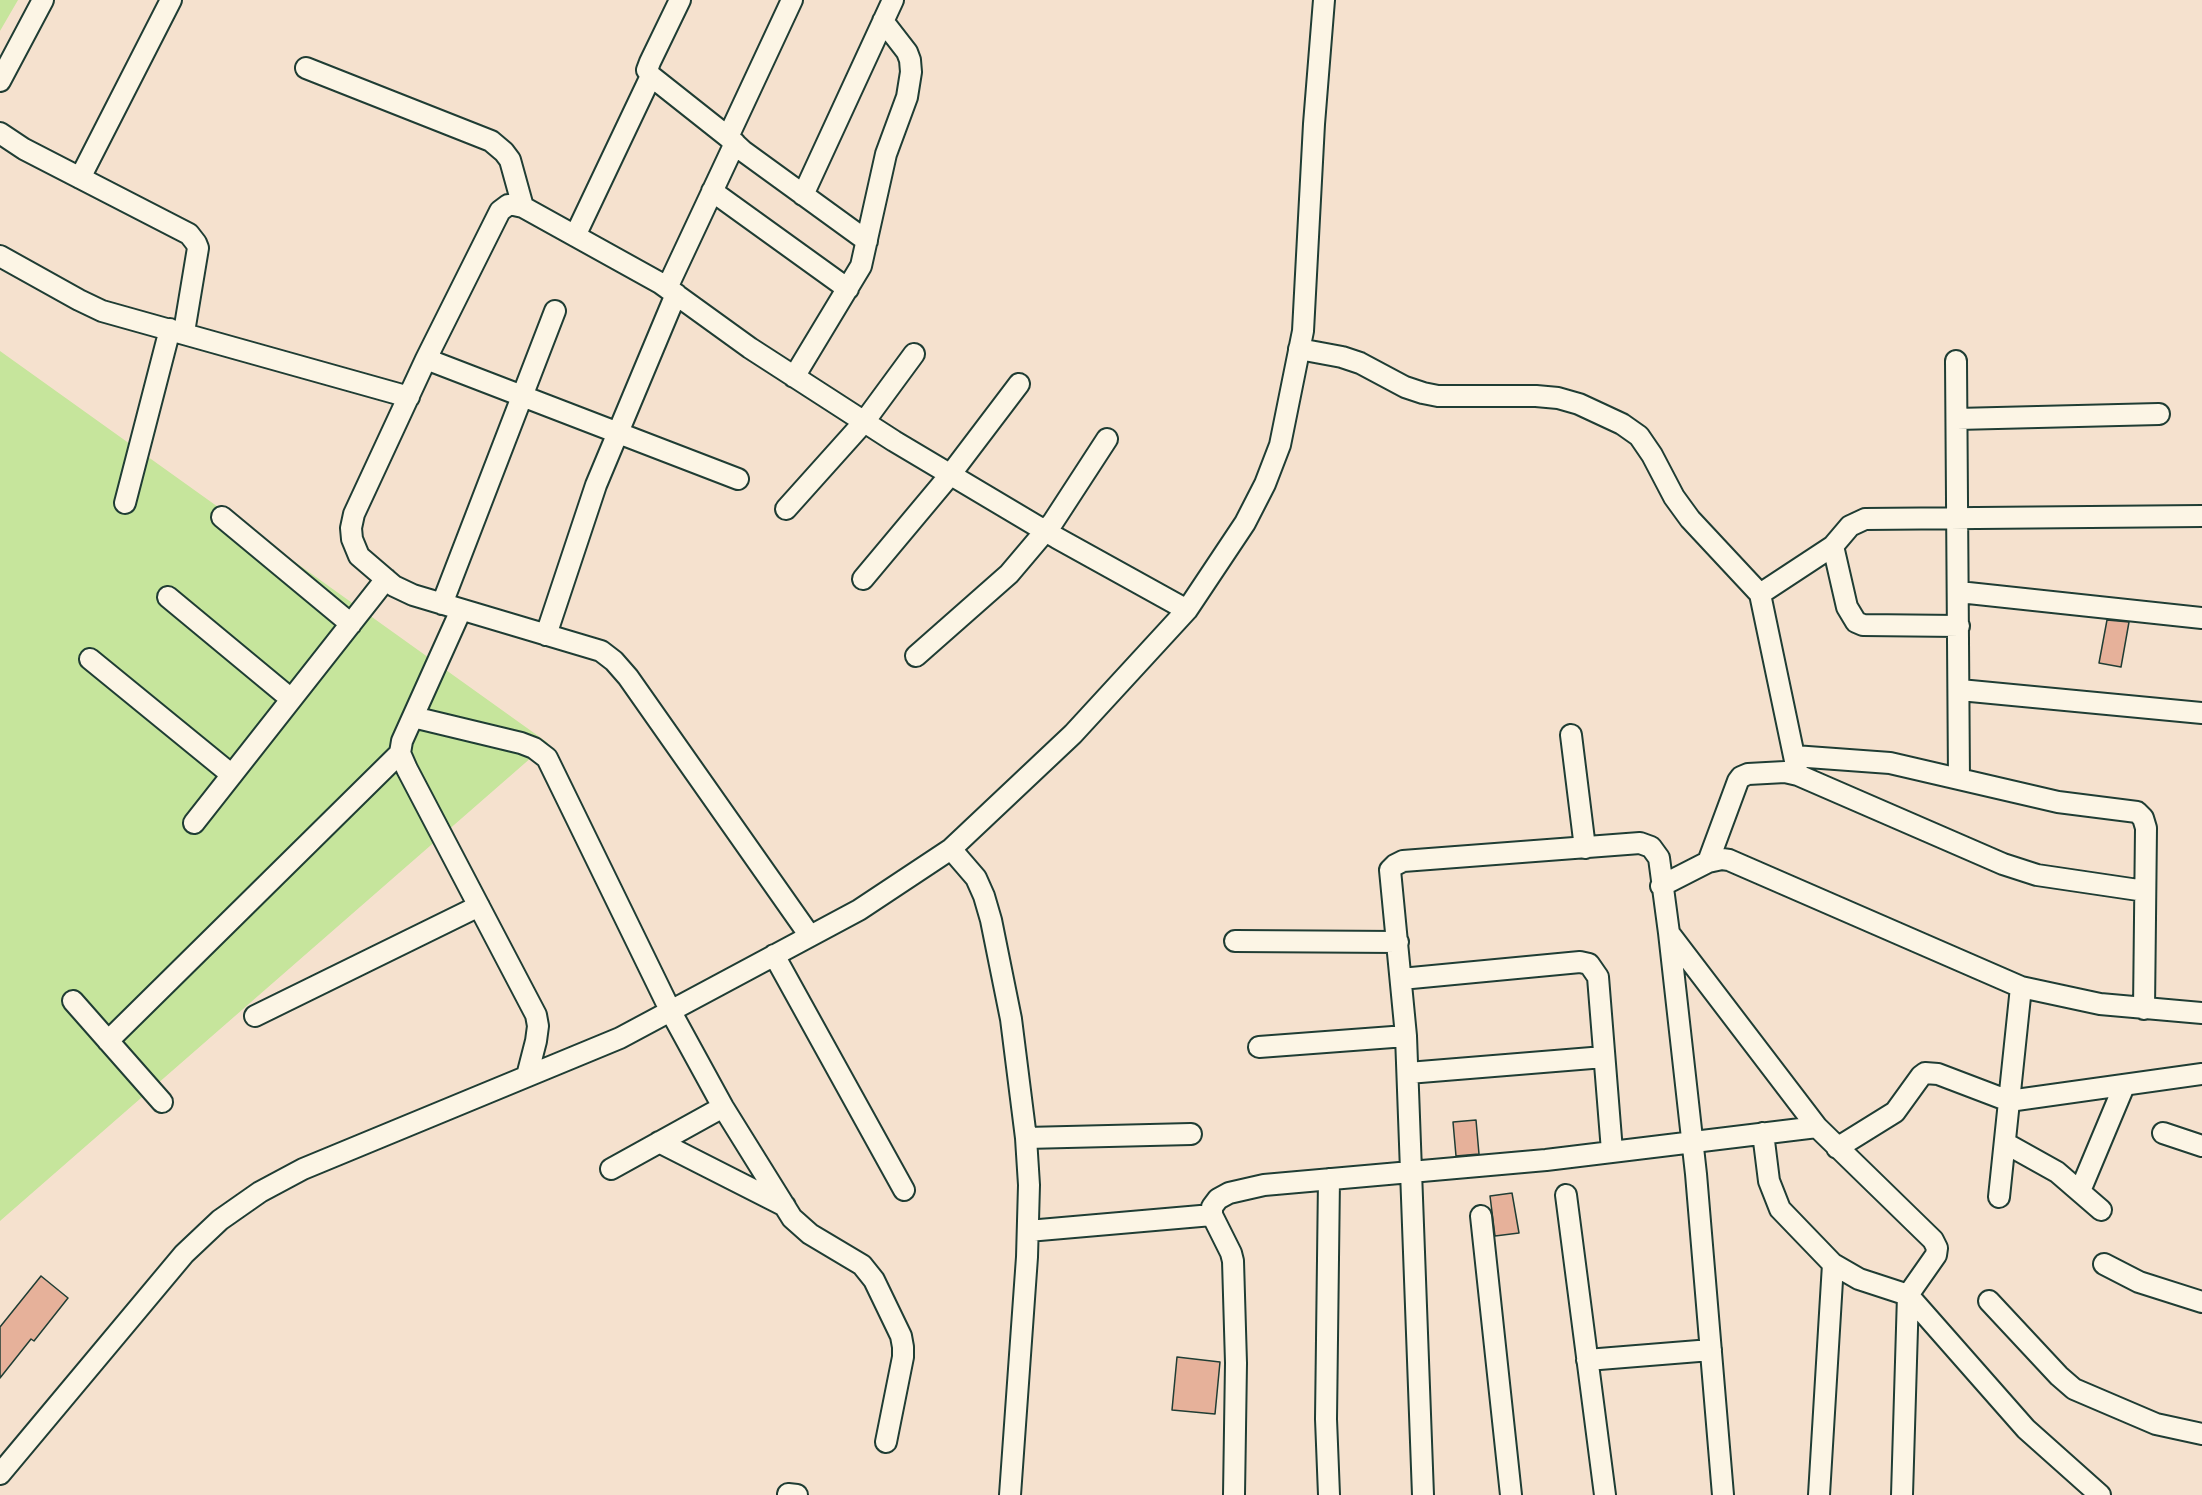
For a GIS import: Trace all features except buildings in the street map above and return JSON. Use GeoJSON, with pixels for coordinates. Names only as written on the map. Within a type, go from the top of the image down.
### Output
{"type":"FeatureCollection","features":[{"type":"Feature","properties":{"kind":"street"},"geometry":{"type":"LineString","coordinates":[[0,81],[43,0]]}},
{"type":"Feature","properties":{"kind":"street"},"geometry":{"type":"LineString","coordinates":[[80,178],[171,0]]}},
{"type":"Feature","properties":{"kind":"street"},"geometry":{"type":"LineString","coordinates":[[680,0],[650,62],[647,70],[651,76],[731,140],[867,242]]}},
{"type":"Feature","properties":{"kind":"street"},"geometry":{"type":"LineString","coordinates":[[546,635],[596,485],[619,432],[731,140],[792,0]]}},
{"type":"Feature","properties":{"kind":"street"},"geometry":{"type":"LineString","coordinates":[[803,195],[893,0]]}},
{"type":"Feature","properties":{"kind":"street"},"geometry":{"type":"LineString","coordinates":[[0,1474],[184,1254],[220,1220],[260,1192],[303,1169],[620,1038],[859,910],[951,849],[1074,734],[1187,610],[1245,523],[1265,484],[1280,445],[1303,331],[1314,124],[1324,0]]}},
{"type":"Feature","properties":{"kind":"street"},"geometry":{"type":"LineString","coordinates":[[794,377],[861,266],[886,154],[907,98],[911,72],[910,60],[907,52],[883,21]]}},
{"type":"Feature","properties":{"kind":"street"},"geometry":{"type":"LineString","coordinates":[[306,68],[491,141],[510,160],[523,207]]}},
{"type":"Feature","properties":{"kind":"street"},"geometry":{"type":"LineString","coordinates":[[575,236],[651,76]]}},
{"type":"Feature","properties":{"kind":"street"},"geometry":{"type":"LineString","coordinates":[[0,133],[24,149],[189,234],[198,248],[177,331],[125,503]]}},
{"type":"Feature","properties":{"kind":"street"},"geometry":{"type":"LineString","coordinates":[[712,191],[848,289]]}},
{"type":"Feature","properties":{"kind":"street"},"geometry":{"type":"LineString","coordinates":[[810,936],[628,677],[614,661],[601,651],[413,595],[394,586],[359,556],[352,539],[351,528],[354,514],[426,359],[500,211],[508,206],[523,207],[672,291],[750,348],[864,422],[1046,531],[1187,610]]}},
{"type":"Feature","properties":{"kind":"street"},"geometry":{"type":"LineString","coordinates":[[0,256],[102,311],[409,397]]}},
{"type":"Feature","properties":{"kind":"street"},"geometry":{"type":"LineString","coordinates":[[526,1076],[536,1041],[538,1026],[536,1015],[400,753],[402,741],[413,717],[555,311]]}},
{"type":"Feature","properties":{"kind":"street"},"geometry":{"type":"LineString","coordinates":[[1299,349],[1351,360],[1422,393],[1438,396],[1558,398],[1579,404],[1622,424],[1638,436],[1652,455],[1674,497],[1690,519],[1760,594],[1796,765]]}},
{"type":"Feature","properties":{"kind":"street"},"geometry":{"type":"LineString","coordinates":[[786,509],[864,422],[915,354]]}},
{"type":"Feature","properties":{"kind":"street"},"geometry":{"type":"LineString","coordinates":[[426,359],[738,479]]}},
{"type":"Feature","properties":{"kind":"street"},"geometry":{"type":"LineString","coordinates":[[1956,361],[1959,778]]}},
{"type":"Feature","properties":{"kind":"street"},"geometry":{"type":"LineString","coordinates":[[863,579],[951,475],[1019,384]]}},
{"type":"Feature","properties":{"kind":"street"},"geometry":{"type":"LineString","coordinates":[[1957,419],[2158,414]]}},
{"type":"Feature","properties":{"kind":"street"},"geometry":{"type":"LineString","coordinates":[[916,656],[1009,574],[1046,531],[1107,438]]}},
{"type":"Feature","properties":{"kind":"street"},"geometry":{"type":"LineString","coordinates":[[1760,594],[1833,546],[1850,526],[1865,519],[2202,516]]}},
{"type":"Feature","properties":{"kind":"street"},"geometry":{"type":"LineString","coordinates":[[222,517],[351,624]]}},
{"type":"Feature","properties":{"kind":"street"},"geometry":{"type":"LineString","coordinates":[[1833,546],[1847,607],[1856,622],[1863,625],[1959,626]]}},
{"type":"Feature","properties":{"kind":"street"},"geometry":{"type":"LineString","coordinates":[[194,823],[386,579]]}},
{"type":"Feature","properties":{"kind":"street"},"geometry":{"type":"LineString","coordinates":[[1959,592],[2202,618]]}},
{"type":"Feature","properties":{"kind":"street"},"geometry":{"type":"LineString","coordinates":[[168,597],[291,699]]}},
{"type":"Feature","properties":{"kind":"street"},"geometry":{"type":"LineString","coordinates":[[90,659],[232,775]]}},
{"type":"Feature","properties":{"kind":"street"},"geometry":{"type":"LineString","coordinates":[[1960,690],[2202,713]]}},
{"type":"Feature","properties":{"kind":"street"},"geometry":{"type":"LineString","coordinates":[[413,717],[521,743],[534,748],[547,758],[671,1012],[723,1107],[792,1218],[810,1234],[869,1272],[901,1336],[903,1357],[886,1442]]}},
{"type":"Feature","properties":{"kind":"street"},"geometry":{"type":"LineString","coordinates":[[1571,735],[1586,848]]}},
{"type":"Feature","properties":{"kind":"street"},"geometry":{"type":"LineString","coordinates":[[108,1041],[400,753]]}},
{"type":"Feature","properties":{"kind":"street"},"geometry":{"type":"LineString","coordinates":[[1708,862],[1741,777],[1776,772],[1796,765],[1890,763],[2058,802],[2137,812],[2143,818],[2146,828],[2144,1009]]}},
{"type":"Feature","properties":{"kind":"street"},"geometry":{"type":"LineString","coordinates":[[1796,765],[2003,864],[2037,876],[2145,891]]}},
{"type":"Feature","properties":{"kind":"street"},"geometry":{"type":"LineString","coordinates":[[1423,1495],[1408,1072],[1390,870],[1403,861],[1640,843],[1651,847],[1659,858],[1669,933],[1693,1142],[1723,1495]]}},
{"type":"Feature","properties":{"kind":"street"},"geometry":{"type":"LineString","coordinates":[[951,849],[976,878],[989,912],[1011,1019],[1026,1138],[1029,1185],[1028,1231],[1010,1495]]}},
{"type":"Feature","properties":{"kind":"street"},"geometry":{"type":"LineString","coordinates":[[1661,886],[1708,862],[1729,860],[2021,987],[2091,1003],[2202,1013]]}},
{"type":"Feature","properties":{"kind":"street"},"geometry":{"type":"LineString","coordinates":[[255,1016],[479,906]]}},
{"type":"Feature","properties":{"kind":"street"},"geometry":{"type":"LineString","coordinates":[[1669,933],[1817,1127],[1933,1240],[1936,1255],[1908,1295],[1902,1495]]}},
{"type":"Feature","properties":{"kind":"street"},"geometry":{"type":"LineString","coordinates":[[1235,941],[1398,942]]}},
{"type":"Feature","properties":{"kind":"street"},"geometry":{"type":"LineString","coordinates":[[774,955],[904,1190]]}},
{"type":"Feature","properties":{"kind":"street"},"geometry":{"type":"LineString","coordinates":[[1401,979],[1580,962],[1589,964],[1598,977],[1612,1151]]}},
{"type":"Feature","properties":{"kind":"street"},"geometry":{"type":"LineString","coordinates":[[1999,1197],[2021,987]]}},
{"type":"Feature","properties":{"kind":"street"},"geometry":{"type":"LineString","coordinates":[[73,1001],[162,1102]]}},
{"type":"Feature","properties":{"kind":"street"},"geometry":{"type":"LineString","coordinates":[[1259,1047],[1406,1036]]}},
{"type":"Feature","properties":{"kind":"street"},"geometry":{"type":"LineString","coordinates":[[1408,1072],[1604,1057]]}},
{"type":"Feature","properties":{"kind":"street"},"geometry":{"type":"LineString","coordinates":[[1837,1148],[1895,1112],[1925,1073],[1938,1074],[2009,1101],[2202,1074]]}},
{"type":"Feature","properties":{"kind":"street"},"geometry":{"type":"LineString","coordinates":[[2080,1191],[2124,1086]]}},
{"type":"Feature","properties":{"kind":"street"},"geometry":{"type":"LineString","coordinates":[[611,1169],[723,1107]]}},
{"type":"Feature","properties":{"kind":"street"},"geometry":{"type":"LineString","coordinates":[[1234,1495],[1236,1364],[1233,1261],[1212,1215],[1213,1203],[1229,1193],[1264,1185],[1546,1160],[1817,1127]]}},
{"type":"Feature","properties":{"kind":"street"},"geometry":{"type":"LineString","coordinates":[[1763,1133],[1769,1181],[1780,1209],[1833,1264],[1859,1279],[1908,1295],[2026,1429],[2100,1495]]}},
{"type":"Feature","properties":{"kind":"street"},"geometry":{"type":"LineString","coordinates":[[2163,1133],[2202,1146]]}},
{"type":"Feature","properties":{"kind":"street"},"geometry":{"type":"LineString","coordinates":[[1026,1138],[1191,1134]]}},
{"type":"Feature","properties":{"kind":"street"},"geometry":{"type":"LineString","coordinates":[[659,1142],[785,1206]]}},
{"type":"Feature","properties":{"kind":"street"},"geometry":{"type":"LineString","coordinates":[[2005,1143],[2044,1164],[2102,1210]]}},
{"type":"Feature","properties":{"kind":"street"},"geometry":{"type":"LineString","coordinates":[[1329,1179],[1326,1419],[1329,1495]]}},
{"type":"Feature","properties":{"kind":"street"},"geometry":{"type":"LineString","coordinates":[[1566,1195],[1605,1495]]}},
{"type":"Feature","properties":{"kind":"street"},"geometry":{"type":"LineString","coordinates":[[1028,1231],[1212,1215]]}},
{"type":"Feature","properties":{"kind":"street"},"geometry":{"type":"LineString","coordinates":[[1481,1216],[1510,1495]]}},
{"type":"Feature","properties":{"kind":"street"},"geometry":{"type":"LineString","coordinates":[[1819,1495],[1833,1264]]}},
{"type":"Feature","properties":{"kind":"street"},"geometry":{"type":"LineString","coordinates":[[2104,1264],[2139,1282],[2202,1302]]}},
{"type":"Feature","properties":{"kind":"street"},"geometry":{"type":"LineString","coordinates":[[1989,1301],[2074,1389],[2156,1424],[2202,1434]]}},
{"type":"Feature","properties":{"kind":"street"},"geometry":{"type":"LineString","coordinates":[[1587,1360],[1711,1350]]}},
{"type":"Feature","properties":{"kind":"green space"},"geometry":{"type":"Polygon","coordinates":[[[0,0],[18,0],[0,31],[0,0]]]}},
{"type":"Feature","properties":{"kind":"green space"},"geometry":{"type":"Polygon","coordinates":[[[0,351],[548,743],[0,1221],[0,351]]]}}]}
